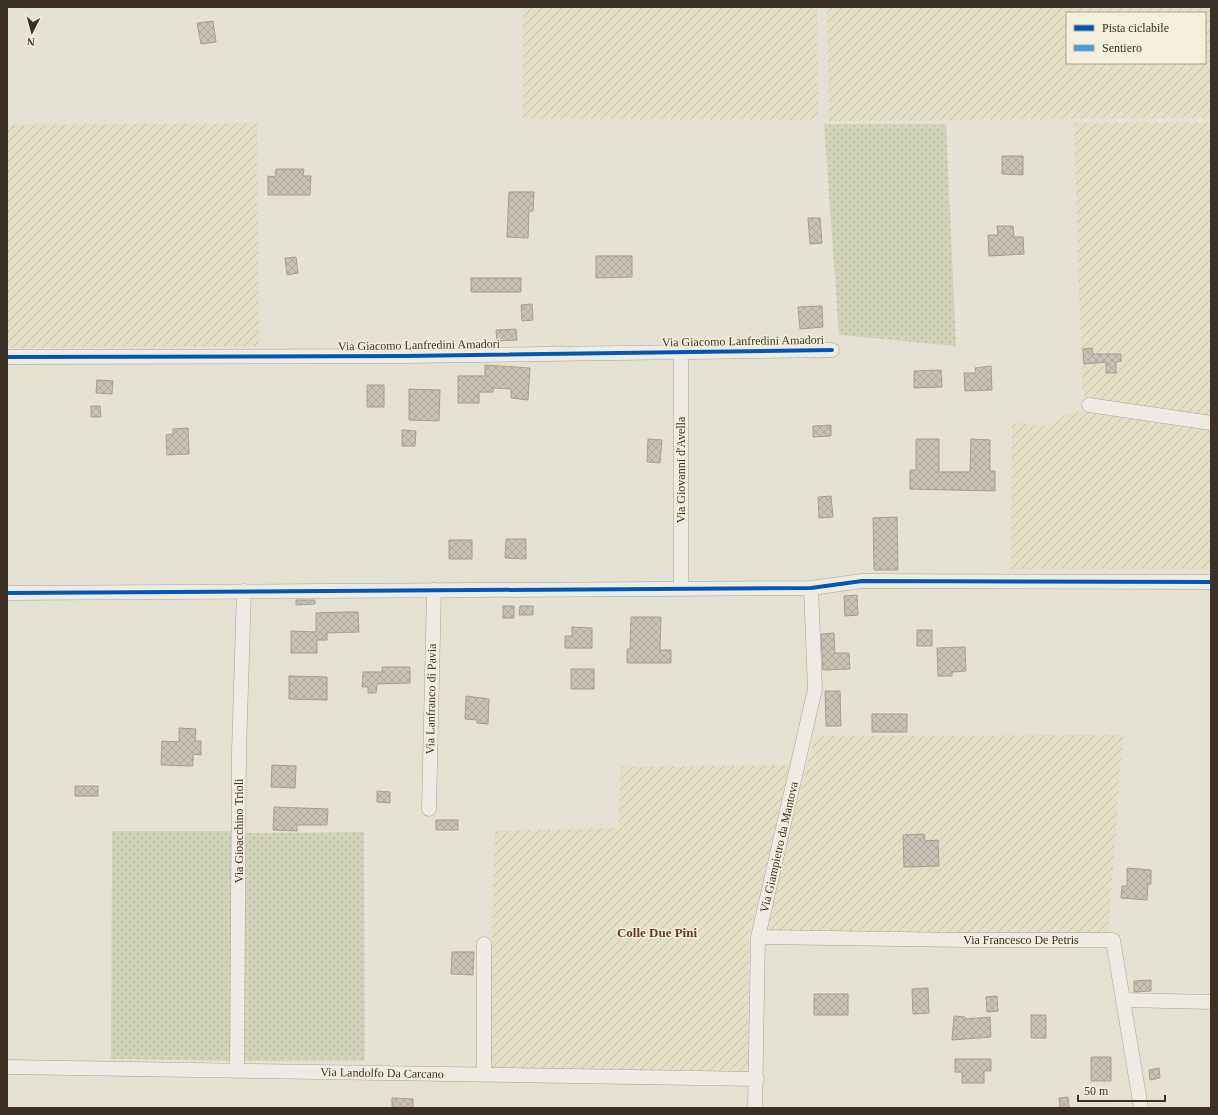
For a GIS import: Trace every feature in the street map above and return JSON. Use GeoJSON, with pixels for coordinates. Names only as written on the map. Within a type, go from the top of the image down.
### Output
{"type":"FeatureCollection","features":[{"type":"Feature","properties":{"kind":"street","name":"Via Giacomo Lanfredini Amadori"},"geometry":{"type":"LineString","coordinates":[[7,357],[406,356],[832,350]]}},
{"type":"Feature","properties":{"kind":"street","name":"Via Giovanni d'Avella"},"geometry":{"type":"LineString","coordinates":[[681,352],[681,588]]}},
{"type":"Feature","properties":{"kind":"street"},"geometry":{"type":"LineString","coordinates":[[1089,404],[1211,423]]}},
{"type":"Feature","properties":{"kind":"street"},"geometry":{"type":"LineString","coordinates":[[7,592],[811,588],[862,581],[1211,582]]}},
{"type":"Feature","properties":{"kind":"street","name":"Via Giampietro da Mantova"},"geometry":{"type":"LineString","coordinates":[[755,1108],[757,1079],[758,937],[814,698],[816,679],[811,588]]}},
{"type":"Feature","properties":{"kind":"street","name":"Via Lanfranco di Pavia"},"geometry":{"type":"LineString","coordinates":[[429,809],[434,590]]}},
{"type":"Feature","properties":{"kind":"street","name":"Via Gioacchino Trioli"},"geometry":{"type":"LineString","coordinates":[[238,1071],[239,751],[244,591]]}},
{"type":"Feature","properties":{"kind":"street","name":"Via Francesco De Petris"},"geometry":{"type":"LineString","coordinates":[[758,937],[966,940],[1113,940],[1141,1108]]}},
{"type":"Feature","properties":{"kind":"street"},"geometry":{"type":"LineString","coordinates":[[484,944],[484,1075]]}},
{"type":"Feature","properties":{"kind":"street"},"geometry":{"type":"LineString","coordinates":[[1123,1000],[1211,1002]]}},
{"type":"Feature","properties":{"kind":"street","name":"Via Landolfo Da Carcano"},"geometry":{"type":"LineString","coordinates":[[7,1067],[757,1079]]}},
{"type":"Feature","properties":{"kind":"shaded area"},"geometry":{"type":"Polygon","coordinates":[[[523,7],[817,7],[818,112],[815,118],[809,120],[523,119],[523,7]]]}},
{"type":"Feature","properties":{"kind":"shaded area"},"geometry":{"type":"Polygon","coordinates":[[[827,7],[1211,7],[1211,118],[829,121],[827,7]]]}},
{"type":"Feature","properties":{"kind":"shaded area"},"geometry":{"type":"Polygon","coordinates":[[[1211,122],[1211,418],[1095,401],[1085,397],[1082,389],[1074,123],[1211,122]]]}},
{"type":"Feature","properties":{"kind":"shaded area"},"geometry":{"type":"Polygon","coordinates":[[[257,123],[259,346],[7,348],[7,125],[257,123]]]}},
{"type":"Feature","properties":{"kind":"shaded area"},"geometry":{"type":"Polygon","coordinates":[[[1076,411],[1211,431],[1211,569],[1011,569],[1012,423],[1049,425],[1065,415],[1076,411]]]}},
{"type":"Feature","properties":{"kind":"shaded area"},"geometry":{"type":"Polygon","coordinates":[[[1123,735],[1108,935],[773,931],[767,929],[766,925],[770,904],[815,736],[1123,735]]]}},
{"type":"Feature","properties":{"kind":"shaded area"},"geometry":{"type":"Polygon","coordinates":[[[792,765],[749,935],[750,1067],[747,1071],[741,1073],[488,1067],[495,831],[618,828],[621,767],[792,765]]]}},
{"type":"Feature","properties":{"kind":"green space"},"geometry":{"type":"Polygon","coordinates":[[[824,124],[946,124],[956,346],[839,335],[824,124]]]}},
{"type":"Feature","properties":{"kind":"green space"},"geometry":{"type":"Polygon","coordinates":[[[112,831],[231,831],[231,1061],[111,1059],[112,831]]]}},
{"type":"Feature","properties":{"kind":"green space"},"geometry":{"type":"Polygon","coordinates":[[[364,832],[365,1061],[244,1061],[246,833],[364,832]]]}},
{"type":"Feature","properties":{"kind":"building"},"geometry":{"type":"Polygon","coordinates":[[[213,21],[216,42],[201,44],[197,23],[213,21]]]}},
{"type":"Feature","properties":{"kind":"building"},"geometry":{"type":"Polygon","coordinates":[[[1002,156],[1023,156],[1023,175],[1002,174],[1002,156]]]}},
{"type":"Feature","properties":{"kind":"building"},"geometry":{"type":"Polygon","coordinates":[[[276,169],[304,169],[303,176],[311,176],[310,195],[268,195],[268,176],[275,177],[276,169]]]}},
{"type":"Feature","properties":{"kind":"building"},"geometry":{"type":"Polygon","coordinates":[[[509,192],[534,192],[533,211],[529,211],[528,238],[507,237],[509,192]]]}},
{"type":"Feature","properties":{"kind":"building"},"geometry":{"type":"Polygon","coordinates":[[[808,218],[820,218],[822,243],[810,244],[808,218]]]}},
{"type":"Feature","properties":{"kind":"building"},"geometry":{"type":"Polygon","coordinates":[[[997,226],[1013,226],[1014,237],[1023,237],[1024,254],[989,256],[988,235],[998,235],[997,226]]]}},
{"type":"Feature","properties":{"kind":"building"},"geometry":{"type":"Polygon","coordinates":[[[596,256],[632,256],[632,277],[596,278],[596,256]]]}},
{"type":"Feature","properties":{"kind":"building"},"geometry":{"type":"Polygon","coordinates":[[[296,257],[298,273],[287,275],[285,258],[296,257]]]}},
{"type":"Feature","properties":{"kind":"building"},"geometry":{"type":"Polygon","coordinates":[[[471,278],[521,278],[521,292],[471,292],[471,278]]]}},
{"type":"Feature","properties":{"kind":"building"},"geometry":{"type":"Polygon","coordinates":[[[532,304],[533,320],[522,321],[521,305],[532,304]]]}},
{"type":"Feature","properties":{"kind":"building"},"geometry":{"type":"Polygon","coordinates":[[[822,306],[823,327],[800,329],[798,307],[822,306]]]}},
{"type":"Feature","properties":{"kind":"building"},"geometry":{"type":"Polygon","coordinates":[[[516,329],[517,340],[497,341],[496,330],[516,329]]]}},
{"type":"Feature","properties":{"kind":"building"},"geometry":{"type":"Polygon","coordinates":[[[1092,348],[1093,354],[1121,354],[1121,361],[1116,362],[1116,373],[1106,373],[1106,362],[1084,364],[1083,349],[1092,348]]]}},
{"type":"Feature","properties":{"kind":"building"},"geometry":{"type":"Polygon","coordinates":[[[485,365],[530,368],[528,400],[511,398],[511,389],[493,388],[493,392],[479,392],[479,403],[458,403],[458,376],[485,376],[485,365]]]}},
{"type":"Feature","properties":{"kind":"building"},"geometry":{"type":"Polygon","coordinates":[[[991,366],[992,390],[965,391],[964,373],[976,373],[975,368],[991,366]]]}},
{"type":"Feature","properties":{"kind":"building"},"geometry":{"type":"Polygon","coordinates":[[[941,370],[942,387],[914,388],[914,371],[941,370]]]}},
{"type":"Feature","properties":{"kind":"building"},"geometry":{"type":"Polygon","coordinates":[[[97,380],[113,381],[112,394],[96,393],[97,380]]]}},
{"type":"Feature","properties":{"kind":"building"},"geometry":{"type":"Polygon","coordinates":[[[367,385],[384,385],[384,407],[367,407],[367,385]]]}},
{"type":"Feature","properties":{"kind":"building"},"geometry":{"type":"Polygon","coordinates":[[[409,389],[440,390],[439,421],[409,420],[409,389]]]}},
{"type":"Feature","properties":{"kind":"building"},"geometry":{"type":"Polygon","coordinates":[[[91,406],[100,406],[101,417],[91,417],[91,406]]]}},
{"type":"Feature","properties":{"kind":"building"},"geometry":{"type":"Polygon","coordinates":[[[831,425],[831,436],[813,437],[813,426],[831,425]]]}},
{"type":"Feature","properties":{"kind":"building"},"geometry":{"type":"Polygon","coordinates":[[[188,428],[189,454],[167,455],[166,435],[173,434],[173,429],[188,428]]]}},
{"type":"Feature","properties":{"kind":"building"},"geometry":{"type":"Polygon","coordinates":[[[402,430],[416,431],[415,446],[402,446],[402,430]]]}},
{"type":"Feature","properties":{"kind":"building"},"geometry":{"type":"Polygon","coordinates":[[[648,439],[662,440],[660,463],[647,462],[648,439]]]}},
{"type":"Feature","properties":{"kind":"building"},"geometry":{"type":"Polygon","coordinates":[[[916,439],[939,439],[939,472],[970,472],[971,439],[990,440],[990,471],[995,471],[995,491],[910,489],[910,470],[916,470],[916,439]]]}},
{"type":"Feature","properties":{"kind":"building"},"geometry":{"type":"Polygon","coordinates":[[[831,496],[833,517],[819,518],[818,497],[831,496]]]}},
{"type":"Feature","properties":{"kind":"building"},"geometry":{"type":"Polygon","coordinates":[[[897,517],[898,570],[874,570],[873,518],[897,517]]]}},
{"type":"Feature","properties":{"kind":"building"},"geometry":{"type":"Polygon","coordinates":[[[506,539],[526,539],[526,559],[505,558],[506,539]]]}},
{"type":"Feature","properties":{"kind":"building"},"geometry":{"type":"Polygon","coordinates":[[[449,540],[472,540],[472,559],[449,559],[449,540]]]}},
{"type":"Feature","properties":{"kind":"building"},"geometry":{"type":"Polygon","coordinates":[[[857,595],[858,615],[845,616],[844,596],[857,595]]]}},
{"type":"Feature","properties":{"kind":"building"},"geometry":{"type":"Polygon","coordinates":[[[296,600],[315,600],[315,604],[296,605],[296,600]]]}},
{"type":"Feature","properties":{"kind":"building"},"geometry":{"type":"Polygon","coordinates":[[[503,606],[514,606],[514,618],[503,618],[503,606]]]}},
{"type":"Feature","properties":{"kind":"building"},"geometry":{"type":"Polygon","coordinates":[[[520,606],[533,606],[533,615],[519,615],[520,606]]]}},
{"type":"Feature","properties":{"kind":"building"},"geometry":{"type":"Polygon","coordinates":[[[358,612],[359,632],[327,633],[327,640],[317,640],[317,653],[291,653],[291,631],[316,632],[316,613],[358,612]]]}},
{"type":"Feature","properties":{"kind":"building"},"geometry":{"type":"Polygon","coordinates":[[[631,617],[661,617],[660,650],[671,650],[671,663],[627,663],[627,649],[630,649],[631,617]]]}},
{"type":"Feature","properties":{"kind":"building"},"geometry":{"type":"Polygon","coordinates":[[[572,627],[592,628],[592,648],[565,648],[565,636],[572,636],[572,627]]]}},
{"type":"Feature","properties":{"kind":"building"},"geometry":{"type":"Polygon","coordinates":[[[917,630],[932,630],[932,646],[917,646],[917,630]]]}},
{"type":"Feature","properties":{"kind":"building"},"geometry":{"type":"Polygon","coordinates":[[[834,633],[835,653],[849,653],[850,669],[823,670],[821,634],[834,633]]]}},
{"type":"Feature","properties":{"kind":"building"},"geometry":{"type":"Polygon","coordinates":[[[965,647],[966,671],[952,672],[952,676],[938,676],[937,648],[965,647]]]}},
{"type":"Feature","properties":{"kind":"building"},"geometry":{"type":"Polygon","coordinates":[[[382,667],[410,667],[410,683],[377,684],[376,693],[368,693],[368,687],[362,687],[363,672],[382,672],[382,667]]]}},
{"type":"Feature","properties":{"kind":"building"},"geometry":{"type":"Polygon","coordinates":[[[571,669],[594,669],[594,689],[571,689],[571,669]]]}},
{"type":"Feature","properties":{"kind":"building"},"geometry":{"type":"Polygon","coordinates":[[[289,676],[327,677],[327,700],[289,699],[289,676]]]}},
{"type":"Feature","properties":{"kind":"building"},"geometry":{"type":"Polygon","coordinates":[[[825,691],[840,691],[841,726],[826,726],[825,691]]]}},
{"type":"Feature","properties":{"kind":"building"},"geometry":{"type":"Polygon","coordinates":[[[466,696],[489,699],[488,724],[477,723],[477,720],[465,719],[466,696]]]}},
{"type":"Feature","properties":{"kind":"building"},"geometry":{"type":"Polygon","coordinates":[[[872,714],[907,714],[907,732],[872,732],[872,714]]]}},
{"type":"Feature","properties":{"kind":"building"},"geometry":{"type":"Polygon","coordinates":[[[179,728],[196,729],[195,741],[201,741],[201,755],[193,754],[193,766],[161,765],[162,741],[179,742],[179,728]]]}},
{"type":"Feature","properties":{"kind":"building"},"geometry":{"type":"Polygon","coordinates":[[[272,765],[296,766],[295,788],[271,787],[272,765]]]}},
{"type":"Feature","properties":{"kind":"building"},"geometry":{"type":"Polygon","coordinates":[[[75,786],[98,786],[98,796],[75,796],[75,786]]]}},
{"type":"Feature","properties":{"kind":"building"},"geometry":{"type":"Polygon","coordinates":[[[377,791],[390,792],[390,803],[377,802],[377,791]]]}},
{"type":"Feature","properties":{"kind":"building"},"geometry":{"type":"Polygon","coordinates":[[[274,807],[328,809],[327,825],[297,825],[297,831],[273,830],[274,807]]]}},
{"type":"Feature","properties":{"kind":"building"},"geometry":{"type":"Polygon","coordinates":[[[436,820],[458,820],[458,830],[436,830],[436,820]]]}},
{"type":"Feature","properties":{"kind":"building"},"geometry":{"type":"Polygon","coordinates":[[[924,834],[925,841],[938,840],[939,866],[904,867],[903,835],[924,834]]]}},
{"type":"Feature","properties":{"kind":"building"},"geometry":{"type":"Polygon","coordinates":[[[1127,868],[1151,870],[1151,884],[1148,884],[1147,900],[1121,898],[1122,886],[1127,886],[1127,868]]]}},
{"type":"Feature","properties":{"kind":"building"},"geometry":{"type":"Polygon","coordinates":[[[452,952],[474,952],[473,975],[451,974],[452,952]]]}},
{"type":"Feature","properties":{"kind":"building"},"geometry":{"type":"Polygon","coordinates":[[[1151,980],[1151,991],[1134,992],[1134,981],[1151,980]]]}},
{"type":"Feature","properties":{"kind":"building"},"geometry":{"type":"Polygon","coordinates":[[[928,988],[929,1013],[913,1014],[912,989],[928,988]]]}},
{"type":"Feature","properties":{"kind":"building"},"geometry":{"type":"Polygon","coordinates":[[[814,994],[848,994],[848,1015],[814,1015],[814,994]]]}},
{"type":"Feature","properties":{"kind":"building"},"geometry":{"type":"Polygon","coordinates":[[[997,996],[998,1011],[987,1012],[986,997],[997,996]]]}},
{"type":"Feature","properties":{"kind":"building"},"geometry":{"type":"Polygon","coordinates":[[[1031,1015],[1046,1015],[1046,1038],[1031,1038],[1031,1015]]]}},
{"type":"Feature","properties":{"kind":"building"},"geometry":{"type":"Polygon","coordinates":[[[954,1016],[965,1017],[965,1019],[990,1017],[991,1037],[952,1040],[954,1016]]]}},
{"type":"Feature","properties":{"kind":"building"},"geometry":{"type":"Polygon","coordinates":[[[1091,1057],[1111,1057],[1111,1081],[1091,1081],[1091,1057]]]}},
{"type":"Feature","properties":{"kind":"building"},"geometry":{"type":"Polygon","coordinates":[[[955,1059],[991,1059],[991,1071],[984,1071],[984,1083],[962,1083],[962,1072],[955,1072],[955,1059]]]}},
{"type":"Feature","properties":{"kind":"building"},"geometry":{"type":"Polygon","coordinates":[[[1159,1068],[1160,1078],[1150,1080],[1149,1070],[1159,1068]]]}},
{"type":"Feature","properties":{"kind":"building"},"geometry":{"type":"Polygon","coordinates":[[[1068,1097],[1069,1108],[1060,1108],[1059,1098],[1068,1097]]]}},
{"type":"Feature","properties":{"kind":"building"},"geometry":{"type":"Polygon","coordinates":[[[392,1098],[413,1099],[413,1108],[392,1108],[392,1098]]]}},
{"type":"Feature","properties":{"kind":"cycle path"},"geometry":{"type":"LineString","coordinates":[[7,357],[406,356],[832,350]]}},
{"type":"Feature","properties":{"kind":"cycle path"},"geometry":{"type":"LineString","coordinates":[[7,593],[811,588],[862,581],[1211,582]]}},
{"type":"Feature","properties":{"kind":"district","name":"Colle Due Pini"},"geometry":{"type":"Point","coordinates":[657,932]}}]}
